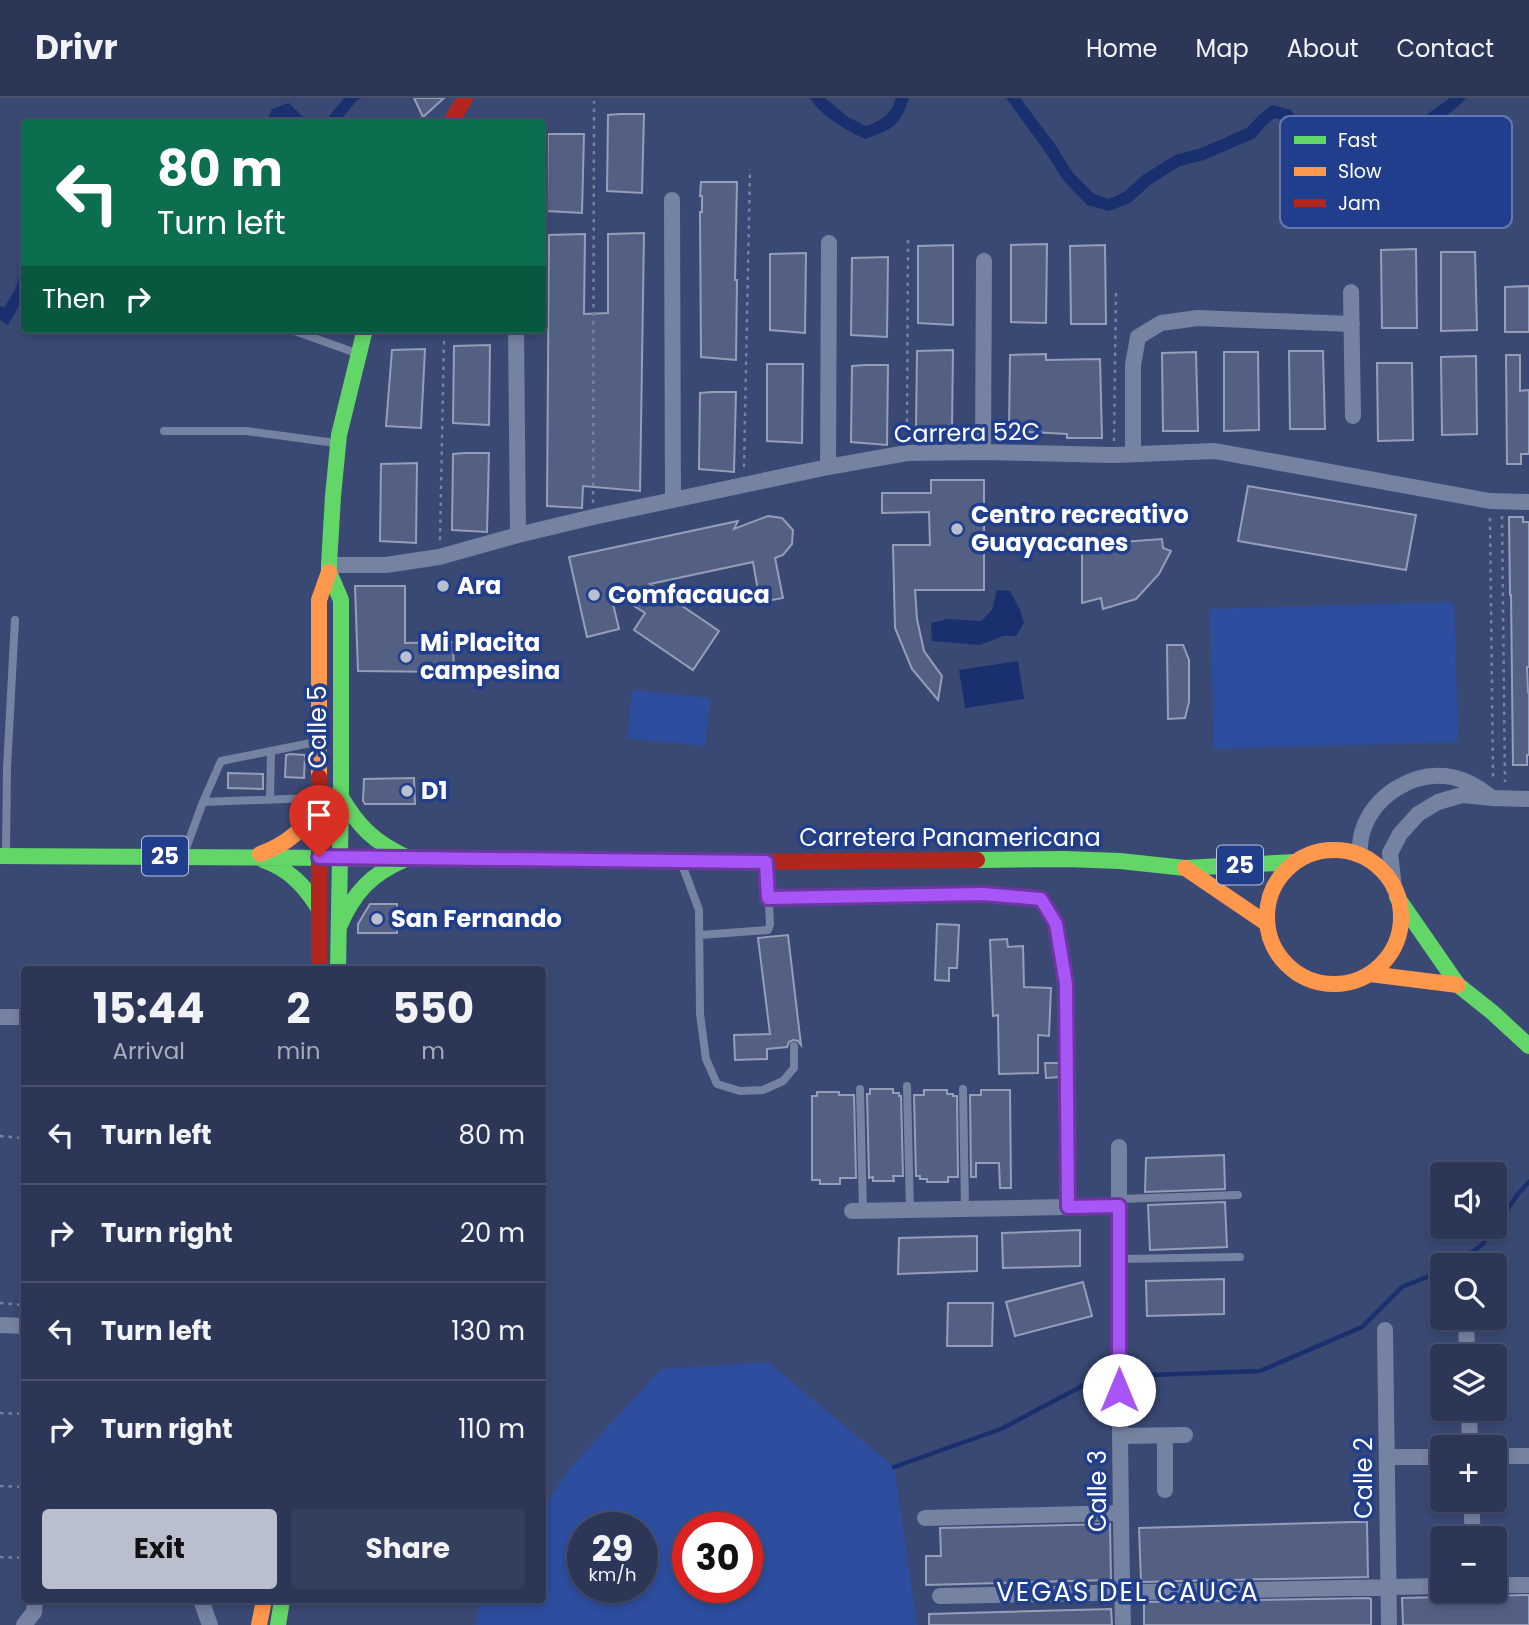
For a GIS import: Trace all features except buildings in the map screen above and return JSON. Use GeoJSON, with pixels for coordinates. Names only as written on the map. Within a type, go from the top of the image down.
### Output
{"type":"FeatureCollection","features":[{"type":"Feature","properties":{"kind":"main road"},"geometry":{"type":"LineString","coordinates":[[453,119],[465,98]]}},
{"type":"Feature","properties":{"kind":"main road","name":"Calle 5"},"geometry":{"type":"LineString","coordinates":[[319,966],[319,600],[329,568],[338,444],[364,333]]}},
{"type":"Feature","properties":{"kind":"main road","name":"Calle 5"},"geometry":{"type":"LineString","coordinates":[[329,568],[341,600],[338,966]]}},
{"type":"Feature","properties":{"kind":"main road"},"geometry":{"type":"LineString","coordinates":[[341,797],[352,818],[368,835],[387,849],[409,858]]}},
{"type":"Feature","properties":{"kind":"main road"},"geometry":{"type":"LineString","coordinates":[[250,857],[272,851],[292,839],[308,823],[319,801]]}},
{"type":"Feature","properties":{"kind":"main road"},"geometry":{"type":"LineString","coordinates":[[1396,892],[1401,918],[1397,940],[1386,959],[1370,974],[1352,982],[1333,985],[1313,982],[1295,973],[1281,960],[1271,942],[1266,923],[1272,888],[1295,862],[1315,852],[1337,850],[1359,855],[1385,874],[1458,985],[1529,1046]]}},
{"type":"Feature","properties":{"kind":"main road","name":"Carretera Panamericana"},"geometry":{"type":"LineString","coordinates":[[3,856],[766,862],[1065,859],[1121,861],[1185,868],[1295,862]]}},
{"type":"Feature","properties":{"kind":"main road"},"geometry":{"type":"LineString","coordinates":[[250,857],[272,863],[292,874],[308,890],[319,909]]}},
{"type":"Feature","properties":{"kind":"main road"},"geometry":{"type":"LineString","coordinates":[[339,927],[346,908],[358,891],[390,866],[409,858]]}},
{"type":"Feature","properties":{"kind":"main road","name":"Carretera Panamericana"},"geometry":{"type":"LineString","coordinates":[[1185,868],[1266,923]]}},
{"type":"Feature","properties":{"kind":"main road"},"geometry":{"type":"LineString","coordinates":[[1370,974],[1458,985]]}},
{"type":"Feature","properties":{"kind":"main road"},"geometry":{"type":"LineString","coordinates":[[259,1625],[263,1603]]}},
{"type":"Feature","properties":{"kind":"main road"},"geometry":{"type":"LineString","coordinates":[[278,1625],[282,1603]]}},
{"type":"Feature","properties":{"kind":"street"},"geometry":{"type":"LineString","coordinates":[[672,200],[673,499]]}},
{"type":"Feature","properties":{"kind":"street"},"geometry":{"type":"LineString","coordinates":[[828,467],[829,243]]}},
{"type":"Feature","properties":{"kind":"street"},"geometry":{"type":"LineString","coordinates":[[983,452],[984,261]]}},
{"type":"Feature","properties":{"kind":"street"},"geometry":{"type":"LineString","coordinates":[[1351,292],[1353,416]]}},
{"type":"Feature","properties":{"kind":"street"},"geometry":{"type":"LineString","coordinates":[[1133,454],[1133,365],[1138,337],[1161,323],[1198,318],[1352,324]]}},
{"type":"Feature","properties":{"kind":"street"},"geometry":{"type":"LineString","coordinates":[[516,333],[518,535]]}},
{"type":"Feature","properties":{"kind":"street","name":"Carrera 52C"},"geometry":{"type":"LineString","coordinates":[[329,568],[386,565],[439,557],[593,516],[907,453],[1114,455],[1215,451],[1496,506],[1529,502]]}},
{"type":"Feature","properties":{"kind":"street"},"geometry":{"type":"LineString","coordinates":[[1359,855],[1362,832],[1373,811],[1388,794],[1408,782],[1430,776],[1453,777],[1499,794]]}},
{"type":"Feature","properties":{"kind":"street"},"geometry":{"type":"LineString","coordinates":[[1396,892],[1390,853],[1400,834],[1419,814],[1438,802],[1462,795],[1499,794],[1529,799]]}},
{"type":"Feature","properties":{"kind":"street"},"geometry":{"type":"LineString","coordinates":[[0,1017],[21,1017]]}},
{"type":"Feature","properties":{"kind":"street","name":"Calle 3"},"geometry":{"type":"LineString","coordinates":[[1119,1147],[1123,1625]]}},
{"type":"Feature","properties":{"kind":"street"},"geometry":{"type":"LineString","coordinates":[[858,1211],[1068,1207],[1119,1202]]}},
{"type":"Feature","properties":{"kind":"street"},"geometry":{"type":"LineString","coordinates":[[0,1325],[21,1326]]}},
{"type":"Feature","properties":{"kind":"street","name":"Calle 2"},"geometry":{"type":"LineString","coordinates":[[1385,1330],[1389,1625]]}},
{"type":"Feature","properties":{"kind":"street"},"geometry":{"type":"LineString","coordinates":[[1121,1436],[1185,1435]]}},
{"type":"Feature","properties":{"kind":"street"},"geometry":{"type":"LineString","coordinates":[[1166,1436],[1166,1490]]}},
{"type":"Feature","properties":{"kind":"street"},"geometry":{"type":"LineString","coordinates":[[1507,1457],[1529,1456]]}},
{"type":"Feature","properties":{"kind":"street"},"geometry":{"type":"LineString","coordinates":[[1387,1457],[1430,1457]]}},
{"type":"Feature","properties":{"kind":"street"},"geometry":{"type":"LineString","coordinates":[[925,1518],[1121,1513]]}},
{"type":"Feature","properties":{"kind":"street"},"geometry":{"type":"LineString","coordinates":[[1507,1585],[1529,1585]]}},
{"type":"Feature","properties":{"kind":"street"},"geometry":{"type":"LineString","coordinates":[[940,1596],[1430,1586]]}},
{"type":"Feature","properties":{"kind":"street"},"geometry":{"type":"LineString","coordinates":[[24,1625],[34,1612],[35,1603]]}},
{"type":"Feature","properties":{"kind":"street"},"geometry":{"type":"LineString","coordinates":[[202,1603],[210,1625]]}},
{"type":"Feature","properties":{"kind":"lane"},"geometry":{"type":"LineString","coordinates":[[300,333],[359,354]]}},
{"type":"Feature","properties":{"kind":"lane"},"geometry":{"type":"LineString","coordinates":[[164,431],[246,431],[338,444]]}},
{"type":"Feature","properties":{"kind":"lane"},"geometry":{"type":"LineString","coordinates":[[3,856],[15,620]]}},
{"type":"Feature","properties":{"kind":"lane"},"geometry":{"type":"LineString","coordinates":[[183,856],[221,761],[319,742]]}},
{"type":"Feature","properties":{"kind":"lane"},"geometry":{"type":"LineString","coordinates":[[270,799],[271,751]]}},
{"type":"Feature","properties":{"kind":"lane"},"geometry":{"type":"LineString","coordinates":[[203,802],[270,799],[319,801]]}},
{"type":"Feature","properties":{"kind":"lane"},"geometry":{"type":"LineString","coordinates":[[681,861],[699,911],[700,1014],[706,1059],[717,1084],[740,1091],[763,1090],[783,1081],[794,1068],[794,1046]]}},
{"type":"Feature","properties":{"kind":"lane"},"geometry":{"type":"LineString","coordinates":[[700,935],[768,930],[770,924],[766,862]]}},
{"type":"Feature","properties":{"kind":"lane"},"geometry":{"type":"LineString","coordinates":[[768,898],[983,894],[1041,899],[1056,924],[1066,984],[1068,1207]]}},
{"type":"Feature","properties":{"kind":"lane"},"geometry":{"type":"LineString","coordinates":[[907,1086],[910,1210]]}},
{"type":"Feature","properties":{"kind":"lane"},"geometry":{"type":"LineString","coordinates":[[858,1211],[859,1088]]}},
{"type":"Feature","properties":{"kind":"lane"},"geometry":{"type":"LineString","coordinates":[[963,1089],[965,1209]]}},
{"type":"Feature","properties":{"kind":"lane"},"geometry":{"type":"LineString","coordinates":[[1119,1202],[1238,1195]]}},
{"type":"Feature","properties":{"kind":"lane"},"geometry":{"type":"LineString","coordinates":[[1119,1259],[1240,1256]]}},
{"type":"Feature","properties":{"kind":"path"},"geometry":{"type":"LineString","coordinates":[[593,516],[594,101]]}},
{"type":"Feature","properties":{"kind":"path"},"geometry":{"type":"LineString","coordinates":[[744,485],[750,169]]}},
{"type":"Feature","properties":{"kind":"path"},"geometry":{"type":"LineString","coordinates":[[907,453],[908,235]]}},
{"type":"Feature","properties":{"kind":"path"},"geometry":{"type":"LineString","coordinates":[[1114,455],[1116,288]]}},
{"type":"Feature","properties":{"kind":"path"},"geometry":{"type":"LineString","coordinates":[[439,557],[444,339]]}},
{"type":"Feature","properties":{"kind":"path"},"geometry":{"type":"LineString","coordinates":[[1496,506],[1499,794]]}},
{"type":"Feature","properties":{"kind":"path"},"geometry":{"type":"LineString","coordinates":[[1496,506],[1499,794]]}},
{"type":"Feature","properties":{"kind":"path"},"geometry":{"type":"LineString","coordinates":[[0,1136],[21,1138]]}},
{"type":"Feature","properties":{"kind":"path"},"geometry":{"type":"LineString","coordinates":[[0,1303],[21,1305]]}},
{"type":"Feature","properties":{"kind":"path"},"geometry":{"type":"LineString","coordinates":[[0,1413],[21,1414]]}},
{"type":"Feature","properties":{"kind":"path"},"geometry":{"type":"LineString","coordinates":[[0,1486],[21,1487]]}},
{"type":"Feature","properties":{"kind":"path"},"geometry":{"type":"LineString","coordinates":[[0,1557],[21,1558]]}},
{"type":"Feature","properties":{"kind":"shaded area"},"geometry":{"type":"Polygon","coordinates":[[[344,98],[362,98],[357,100],[341,119],[327,119],[344,98]]]}},
{"type":"Feature","properties":{"kind":"shaded area"},"geometry":{"type":"Polygon","coordinates":[[[810,98],[825,98],[848,117],[866,126],[885,116],[896,98],[909,98],[894,126],[865,139],[827,117],[810,98]]]}},
{"type":"Feature","properties":{"kind":"shaded area"},"geometry":{"type":"Polygon","coordinates":[[[1006,98],[1020,98],[1073,173],[1094,194],[1109,199],[1124,192],[1143,175],[1175,155],[1201,148],[1247,128],[1272,105],[1291,110],[1295,116],[1275,118],[1255,138],[1204,160],[1180,166],[1150,185],[1130,203],[1109,211],[1087,205],[1064,181],[1006,98]]]}},
{"type":"Feature","properties":{"kind":"shaded area"},"geometry":{"type":"Polygon","coordinates":[[[1450,98],[1466,98],[1447,116],[1426,116],[1450,98]]]}},
{"type":"Feature","properties":{"kind":"shaded area"},"geometry":{"type":"Polygon","coordinates":[[[289,103],[307,119],[268,119],[272,109],[289,103]]]}},
{"type":"Feature","properties":{"kind":"shaded area"},"geometry":{"type":"Polygon","coordinates":[[[21,269],[21,302],[8,325],[0,320],[0,306],[4,308],[15,290],[21,269]]]}},
{"type":"Feature","properties":{"kind":"shaded area"},"geometry":{"type":"Polygon","coordinates":[[[997,590],[1010,591],[1020,610],[1024,623],[1016,636],[1003,636],[980,645],[932,641],[931,623],[948,619],[981,621],[992,610],[997,590]]]}},
{"type":"Feature","properties":{"kind":"shaded area"},"geometry":{"type":"Polygon","coordinates":[[[1454,602],[1458,742],[1214,749],[1210,609],[1454,602]]]}},
{"type":"Feature","properties":{"kind":"shaded area"},"geometry":{"type":"Polygon","coordinates":[[[1018,661],[1024,699],[965,708],[959,670],[1018,661]]]}},
{"type":"Feature","properties":{"kind":"shaded area"},"geometry":{"type":"Polygon","coordinates":[[[632,690],[710,698],[705,746],[627,738],[632,690]]]}},
{"type":"Feature","properties":{"kind":"shaded area"},"geometry":{"type":"Polygon","coordinates":[[[768,1362],[894,1467],[917,1625],[475,1625],[480,1603],[546,1603],[546,1504],[571,1467],[661,1369],[768,1362]]]}},
{"type":"Feature","properties":{"kind":"waterway"},"geometry":{"type":"LineString","coordinates":[[1471,1253],[1482,1245],[1529,1182]]}},
{"type":"Feature","properties":{"kind":"waterway"},"geometry":{"type":"LineString","coordinates":[[1124,1376],[1260,1371],[1362,1327],[1402,1287],[1430,1276]]}},
{"type":"Feature","properties":{"kind":"waterway"},"geometry":{"type":"LineString","coordinates":[[894,1467],[1001,1429],[1101,1376],[1115,1376]]}},
{"type":"Feature","properties":{"kind":"traffic: fast"},"geometry":{"type":"LineString","coordinates":[[338,966],[341,600],[329,572],[329,565],[339,435],[364,333]]}},
{"type":"Feature","properties":{"kind":"traffic: fast"},"geometry":{"type":"LineString","coordinates":[[341,797],[368,833],[406,857]]}},
{"type":"Feature","properties":{"kind":"traffic: fast"},"geometry":{"type":"LineString","coordinates":[[0,856],[508,859]]}},
{"type":"Feature","properties":{"kind":"traffic: fast"},"geometry":{"type":"LineString","coordinates":[[339,927],[365,885],[383,871],[406,859]]}},
{"type":"Feature","properties":{"kind":"traffic: fast"},"geometry":{"type":"LineString","coordinates":[[263,860],[296,879],[319,909]]}},
{"type":"Feature","properties":{"kind":"traffic: fast"},"geometry":{"type":"LineString","coordinates":[[977,860],[1120,861],[1185,868],[1295,862]]}},
{"type":"Feature","properties":{"kind":"traffic: fast"},"geometry":{"type":"LineString","coordinates":[[1397,897],[1458,985],[1529,1046]]}},
{"type":"Feature","properties":{"kind":"traffic: fast"},"geometry":{"type":"LineString","coordinates":[[278,1625],[282,1603]]}},
{"type":"Feature","properties":{"kind":"traffic: slow"},"geometry":{"type":"LineString","coordinates":[[319,777],[319,600],[329,572]]}},
{"type":"Feature","properties":{"kind":"traffic: slow"},"geometry":{"type":"LineString","coordinates":[[260,854],[294,835],[319,804]]}},
{"type":"Feature","properties":{"kind":"traffic: slow"},"geometry":{"type":"LineString","coordinates":[[1334,850],[1360,855],[1381,870],[1396,891],[1401,917],[1396,943],[1381,964],[1360,979],[1334,984],[1308,979],[1287,964],[1272,943],[1267,917],[1272,891],[1287,870],[1308,855],[1334,850]]}},
{"type":"Feature","properties":{"kind":"traffic: slow"},"geometry":{"type":"LineString","coordinates":[[508,859],[738,862]]}},
{"type":"Feature","properties":{"kind":"traffic: slow"},"geometry":{"type":"LineString","coordinates":[[1185,868],[1266,923]]}},
{"type":"Feature","properties":{"kind":"traffic: slow"},"geometry":{"type":"LineString","coordinates":[[1370,974],[1458,985]]}},
{"type":"Feature","properties":{"kind":"traffic: slow"},"geometry":{"type":"LineString","coordinates":[[259,1625],[263,1603]]}},
{"type":"Feature","properties":{"kind":"traffic: jam"},"geometry":{"type":"LineString","coordinates":[[453,119],[465,98]]}},
{"type":"Feature","properties":{"kind":"traffic: jam"},"geometry":{"type":"LineString","coordinates":[[319,777],[319,966]]}},
{"type":"Feature","properties":{"kind":"traffic: jam"},"geometry":{"type":"LineString","coordinates":[[738,862],[977,860]]}},
{"type":"Feature","properties":{"kind":"place","name":"Centro recreativo Guayacanes"},"geometry":{"type":"Point","coordinates":[957,529]}},
{"type":"Feature","properties":{"kind":"place","name":"Ara"},"geometry":{"type":"Point","coordinates":[443,586]}},
{"type":"Feature","properties":{"kind":"place","name":"Comfacauca"},"geometry":{"type":"Point","coordinates":[594,595]}},
{"type":"Feature","properties":{"kind":"place","name":"Mi Placita campesina"},"geometry":{"type":"Point","coordinates":[406,657]}},
{"type":"Feature","properties":{"kind":"place","name":"D1"},"geometry":{"type":"Point","coordinates":[407,791]}},
{"type":"Feature","properties":{"kind":"place","name":"San Fernando"},"geometry":{"type":"Point","coordinates":[377,919]}},
{"type":"Feature","properties":{"kind":"district","name":"VEGAS DEL CAUCA"},"geometry":{"type":"Point","coordinates":[1128,1592]}},
{"type":"Feature","properties":{"kind":"route"},"geometry":{"type":"LineString","coordinates":[[319,857],[766,862],[768,898],[983,894],[1041,899],[1056,924],[1066,984],[1068,1207],[1119,1206],[1119,1390]]}}]}
